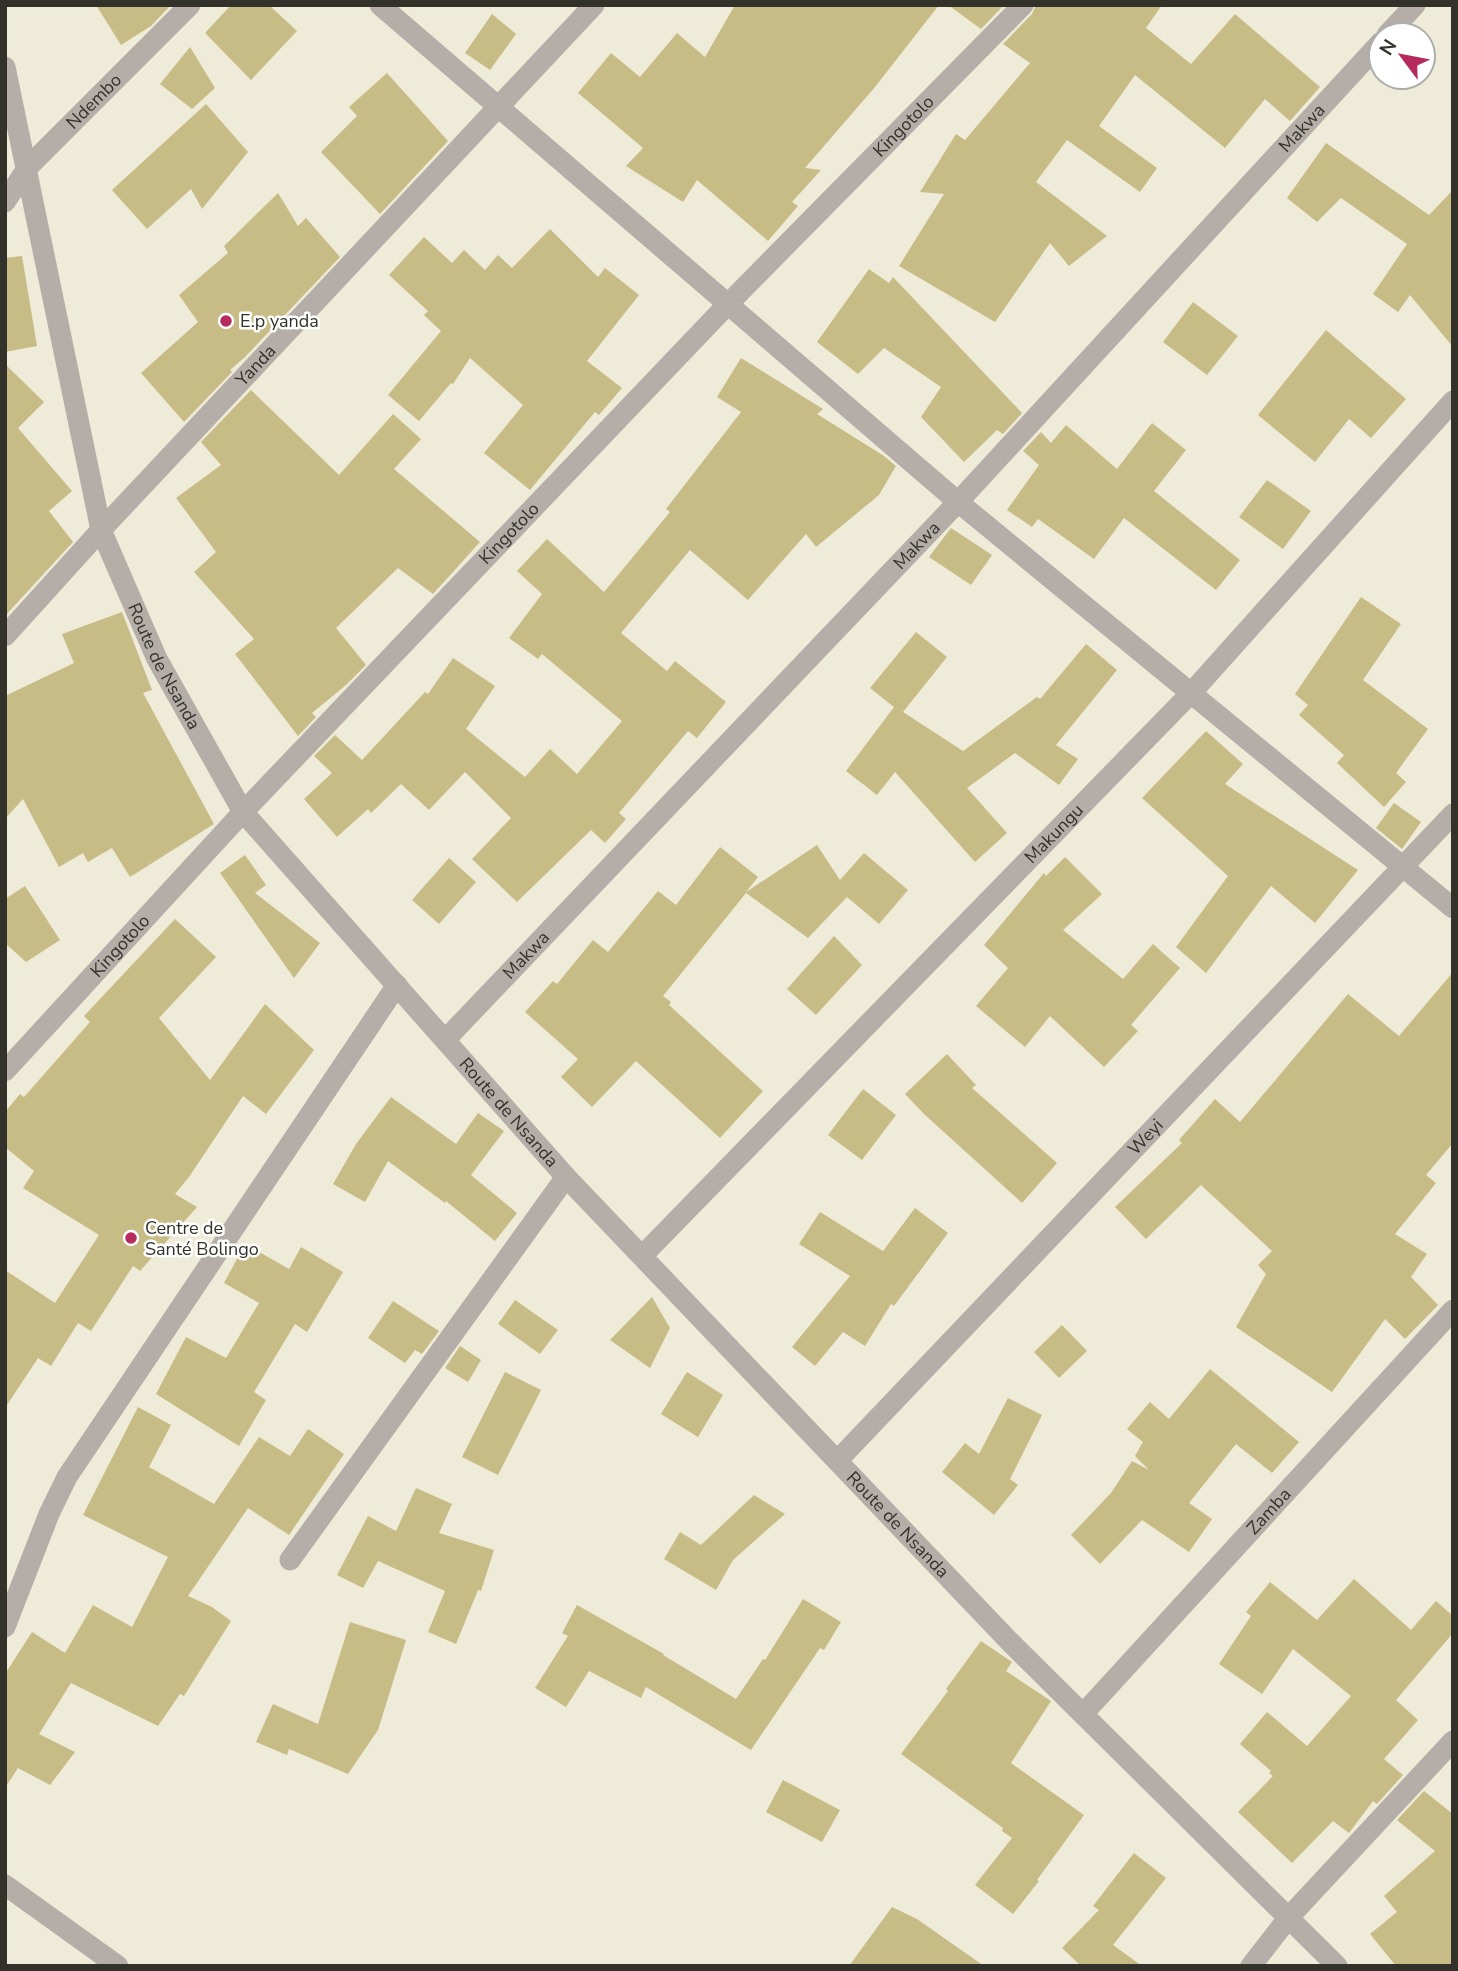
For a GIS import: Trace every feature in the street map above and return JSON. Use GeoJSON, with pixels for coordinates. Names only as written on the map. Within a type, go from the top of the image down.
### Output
{"type":"FeatureCollection","features":[{"type":"Feature","properties":{"kind":"street","name":"Ndembo"},"geometry":{"type":"LineString","coordinates":[[5,202],[28,167],[190,5]]}},
{"type":"Feature","properties":{"kind":"street"},"geometry":{"type":"LineString","coordinates":[[380,5],[958,502],[1453,908]]}},
{"type":"Feature","properties":{"kind":"street","name":"Yanda"},"geometry":{"type":"LineString","coordinates":[[5,636],[101,530],[594,5]]}},
{"type":"Feature","properties":{"kind":"street","name":"Kingotolo"},"geometry":{"type":"LineString","coordinates":[[5,1071],[243,812],[728,304],[1023,5]]}},
{"type":"Feature","properties":{"kind":"street"},"geometry":{"type":"LineString","coordinates":[[1400,21],[1415,5]]}},
{"type":"Feature","properties":{"kind":"street","name":"Makwa"},"geometry":{"type":"LineString","coordinates":[[446,1039],[958,502],[1367,57]]}},
{"type":"Feature","properties":{"kind":"street","name":"Route de Nsanda"},"geometry":{"type":"LineString","coordinates":[[5,67],[28,167],[101,530],[157,659],[243,812],[566,1177],[1010,1643],[1337,1966]]}},
{"type":"Feature","properties":{"kind":"street","name":"Makungu"},"geometry":{"type":"LineString","coordinates":[[642,1255],[1192,692],[1453,401]]}},
{"type":"Feature","properties":{"kind":"street","name":"Weyi"},"geometry":{"type":"LineString","coordinates":[[838,1460],[1453,814]]}},
{"type":"Feature","properties":{"kind":"street"},"geometry":{"type":"LineString","coordinates":[[5,1627],[49,1514],[68,1477],[397,985]]}},
{"type":"Feature","properties":{"kind":"street"},"geometry":{"type":"LineString","coordinates":[[290,1560],[566,1177]]}},
{"type":"Feature","properties":{"kind":"street","name":"Zamba"},"geometry":{"type":"LineString","coordinates":[[1083,1714],[1453,1310]]}},
{"type":"Feature","properties":{"kind":"street"},"geometry":{"type":"LineString","coordinates":[[1251,1966],[1289,1917],[1453,1741]]}},
{"type":"Feature","properties":{"kind":"street"},"geometry":{"type":"LineString","coordinates":[[5,1885],[118,1966]]}},
{"type":"Feature","properties":{"kind":"building"},"geometry":{"type":"Polygon","coordinates":[[[96,5],[171,5],[151,26],[121,45],[96,5]]]}},
{"type":"Feature","properties":{"kind":"building"},"geometry":{"type":"Polygon","coordinates":[[[231,5],[269,5],[297,31],[251,80],[205,33],[231,5]]]}},
{"type":"Feature","properties":{"kind":"building"},"geometry":{"type":"Polygon","coordinates":[[[735,5],[939,5],[875,87],[805,168],[821,170],[792,202],[798,206],[768,241],[697,180],[683,202],[626,166],[643,148],[578,93],[611,53],[640,77],[677,33],[705,57],[735,5]]]}},
{"type":"Feature","properties":{"kind":"building"},"geometry":{"type":"Polygon","coordinates":[[[948,5],[1004,5],[981,29],[948,5]]]}},
{"type":"Feature","properties":{"kind":"building"},"geometry":{"type":"Polygon","coordinates":[[[1036,5],[1162,5],[1146,28],[1191,64],[1235,14],[1320,87],[1290,121],[1265,99],[1225,148],[1135,75],[1099,126],[1157,168],[1140,192],[1067,140],[1036,182],[1107,236],[1069,266],[1050,243],[995,322],[899,266],[944,194],[920,192],[956,134],[965,140],[1030,63],[1003,44],[1032,14],[1036,5]]]}},
{"type":"Feature","properties":{"kind":"building"},"geometry":{"type":"Polygon","coordinates":[[[492,14],[516,34],[490,70],[465,53],[492,14]]]}},
{"type":"Feature","properties":{"kind":"building"},"geometry":{"type":"Polygon","coordinates":[[[190,47],[215,88],[192,109],[160,84],[190,47]]]}},
{"type":"Feature","properties":{"kind":"building"},"geometry":{"type":"Polygon","coordinates":[[[387,73],[448,141],[380,214],[321,152],[357,116],[349,107],[387,73]]]}},
{"type":"Feature","properties":{"kind":"building"},"geometry":{"type":"Polygon","coordinates":[[[206,104],[248,152],[202,209],[191,189],[147,229],[112,190],[206,104]]]}},
{"type":"Feature","properties":{"kind":"building"},"geometry":{"type":"Polygon","coordinates":[[[1326,143],[1429,215],[1453,190],[1453,347],[1410,295],[1398,312],[1373,294],[1407,244],[1341,198],[1317,222],[1287,198],[1326,143]]]}},
{"type":"Feature","properties":{"kind":"building"},"geometry":{"type":"Polygon","coordinates":[[[278,193],[298,226],[306,218],[340,257],[230,370],[232,372],[184,422],[141,373],[198,322],[179,295],[228,253],[224,246],[278,193]]]}},
{"type":"Feature","properties":{"kind":"building"},"geometry":{"type":"Polygon","coordinates":[[[550,229],[598,277],[605,268],[639,295],[587,361],[622,388],[599,415],[595,412],[530,490],[484,453],[523,405],[470,358],[453,384],[451,383],[419,421],[388,395],[441,331],[424,315],[428,311],[389,275],[424,237],[452,263],[464,250],[485,270],[498,255],[512,268],[550,229]]]}},
{"type":"Feature","properties":{"kind":"building"},"geometry":{"type":"Polygon","coordinates":[[[22,256],[37,346],[5,352],[5,258],[22,256]]]}},
{"type":"Feature","properties":{"kind":"building"},"geometry":{"type":"Polygon","coordinates":[[[869,269],[889,283],[893,277],[1022,413],[1003,434],[997,430],[964,462],[921,417],[941,387],[884,348],[858,374],[817,342],[869,269]]]}},
{"type":"Feature","properties":{"kind":"building"},"geometry":{"type":"Polygon","coordinates":[[[1193,302],[1238,336],[1207,375],[1163,342],[1193,302]]]}},
{"type":"Feature","properties":{"kind":"building"},"geometry":{"type":"Polygon","coordinates":[[[1326,330],[1406,399],[1371,438],[1349,419],[1315,462],[1258,415],[1326,330]]]}},
{"type":"Feature","properties":{"kind":"building"},"geometry":{"type":"Polygon","coordinates":[[[741,358],[823,409],[817,414],[896,466],[879,495],[816,547],[806,534],[748,600],[690,550],[621,633],[667,671],[675,661],[726,702],[697,738],[688,731],[619,813],[626,819],[605,843],[591,830],[517,902],[472,859],[511,818],[465,772],[429,810],[401,784],[371,813],[368,809],[337,837],[304,799],[332,773],[314,756],[335,735],[362,760],[425,692],[428,694],[453,658],[495,686],[466,729],[525,777],[550,749],[577,774],[622,721],[542,654],[538,659],[509,638],[542,594],[517,571],[547,539],[604,592],[670,512],[666,509],[741,412],[717,397],[741,358]]]}},
{"type":"Feature","properties":{"kind":"building"},"geometry":{"type":"Polygon","coordinates":[[[5,364],[44,402],[18,428],[72,491],[49,511],[73,542],[5,616],[5,364]]]}},
{"type":"Feature","properties":{"kind":"building"},"geometry":{"type":"Polygon","coordinates":[[[251,390],[339,475],[393,414],[421,439],[394,469],[480,542],[433,594],[398,568],[336,628],[366,665],[312,713],[316,717],[298,736],[235,654],[254,639],[194,572],[216,552],[176,498],[221,465],[201,442],[251,390]]]}},
{"type":"Feature","properties":{"kind":"building"},"geometry":{"type":"Polygon","coordinates":[[[1152,423],[1186,450],[1154,491],[1240,560],[1216,590],[1124,518],[1094,559],[1038,519],[1032,527],[1007,510],[1039,465],[1023,451],[1041,432],[1051,443],[1066,425],[1117,469],[1152,423]]]}},
{"type":"Feature","properties":{"kind":"building"},"geometry":{"type":"Polygon","coordinates":[[[1267,480],[1311,511],[1283,549],[1239,517],[1267,480]]]}},
{"type":"Feature","properties":{"kind":"building"},"geometry":{"type":"Polygon","coordinates":[[[951,528],[992,555],[971,585],[929,557],[951,528]]]}},
{"type":"Feature","properties":{"kind":"building"},"geometry":{"type":"Polygon","coordinates":[[[1361,597],[1401,624],[1363,680],[1428,729],[1396,773],[1406,782],[1384,807],[1337,763],[1344,755],[1299,715],[1308,705],[1295,694],[1361,597]]]}},
{"type":"Feature","properties":{"kind":"building"},"geometry":{"type":"Polygon","coordinates":[[[122,612],[152,690],[143,693],[214,824],[130,877],[112,848],[88,862],[83,853],[59,867],[23,799],[5,819],[5,696],[74,663],[62,634],[122,612]]]}},
{"type":"Feature","properties":{"kind":"building"},"geometry":{"type":"Polygon","coordinates":[[[916,632],[947,657],[903,712],[963,751],[1037,697],[1040,699],[1086,644],[1117,670],[1056,745],[1078,759],[1059,785],[1015,753],[967,788],[1007,833],[975,862],[895,772],[877,795],[846,771],[894,707],[870,688],[916,632]]]}},
{"type":"Feature","properties":{"kind":"building"},"geometry":{"type":"Polygon","coordinates":[[[1206,731],[1243,764],[1225,784],[1358,870],[1315,923],[1271,886],[1206,973],[1176,947],[1228,876],[1142,798],[1206,731]]]}},
{"type":"Feature","properties":{"kind":"building"},"geometry":{"type":"Polygon","coordinates":[[[1394,803],[1421,822],[1402,849],[1376,828],[1394,803]]]}},
{"type":"Feature","properties":{"kind":"building"},"geometry":{"type":"Polygon","coordinates":[[[817,845],[840,880],[864,853],[908,890],[879,924],[847,897],[808,938],[746,893],[663,996],[671,1002],[669,1005],[763,1091],[720,1138],[636,1061],[592,1107],[561,1077],[578,1059],[525,1012],[553,981],[557,984],[593,940],[608,952],[658,891],[676,905],[720,847],[758,877],[746,892],[817,845]]]}},
{"type":"Feature","properties":{"kind":"building"},"geometry":{"type":"Polygon","coordinates":[[[245,855],[266,885],[255,893],[320,943],[294,978],[220,873],[245,855]]]}},
{"type":"Feature","properties":{"kind":"building"},"geometry":{"type":"Polygon","coordinates":[[[1065,857],[1102,894],[1063,930],[1123,979],[1153,944],[1180,968],[1131,1025],[1138,1031],[1104,1067],[1050,1016],[1025,1047],[976,1006],[1008,968],[984,945],[1044,873],[1046,876],[1065,857]]]}},
{"type":"Feature","properties":{"kind":"building"},"geometry":{"type":"Polygon","coordinates":[[[449,858],[476,882],[439,924],[412,900],[449,858]]]}},
{"type":"Feature","properties":{"kind":"building"},"geometry":{"type":"Polygon","coordinates":[[[25,886],[60,940],[26,962],[5,943],[5,899],[25,886]]]}},
{"type":"Feature","properties":{"kind":"building"},"geometry":{"type":"Polygon","coordinates":[[[175,919],[216,957],[159,1018],[210,1080],[265,1004],[314,1050],[266,1114],[243,1096],[175,1194],[197,1207],[140,1271],[133,1266],[91,1331],[78,1323],[51,1366],[38,1358],[5,1408],[5,1270],[55,1303],[99,1235],[23,1188],[34,1171],[5,1147],[5,1112],[20,1094],[24,1097],[90,1022],[84,1016],[175,919]]]}},
{"type":"Feature","properties":{"kind":"building"},"geometry":{"type":"Polygon","coordinates":[[[834,936],[862,965],[816,1015],[787,989],[834,936]]]}},
{"type":"Feature","properties":{"kind":"building"},"geometry":{"type":"Polygon","coordinates":[[[1453,972],[1453,1143],[1426,1175],[1436,1183],[1395,1234],[1427,1254],[1411,1277],[1438,1305],[1405,1339],[1385,1319],[1332,1392],[1236,1327],[1266,1274],[1258,1265],[1272,1251],[1201,1185],[1146,1239],[1115,1207],[1182,1143],[1179,1140],[1215,1099],[1240,1122],[1348,994],[1399,1036],[1453,972]]]}},
{"type":"Feature","properties":{"kind":"building"},"geometry":{"type":"Polygon","coordinates":[[[947,1054],[976,1085],[972,1088],[1057,1163],[1022,1203],[905,1094],[947,1054]]]}},
{"type":"Feature","properties":{"kind":"building"},"geometry":{"type":"Polygon","coordinates":[[[863,1089],[896,1115],[862,1160],[828,1135],[863,1089]]]}},
{"type":"Feature","properties":{"kind":"building"},"geometry":{"type":"Polygon","coordinates":[[[391,1097],[456,1144],[478,1113],[504,1131],[471,1175],[517,1213],[495,1241],[446,1201],[445,1203],[388,1161],[365,1202],[333,1184],[356,1144],[391,1097]]]}},
{"type":"Feature","properties":{"kind":"building"},"geometry":{"type":"Polygon","coordinates":[[[915,1208],[948,1233],[894,1306],[891,1304],[865,1346],[843,1332],[815,1366],[792,1347],[850,1276],[799,1244],[820,1212],[883,1251],[915,1208]]]}},
{"type":"Feature","properties":{"kind":"building"},"geometry":{"type":"Polygon","coordinates":[[[245,1244],[289,1269],[301,1247],[343,1272],[307,1332],[295,1324],[254,1392],[266,1400],[239,1446],[156,1394],[186,1337],[226,1358],[259,1303],[224,1283],[245,1244]]]}},
{"type":"Feature","properties":{"kind":"building"},"geometry":{"type":"Polygon","coordinates":[[[652,1297],[670,1328],[650,1368],[610,1340],[652,1297]]]}},
{"type":"Feature","properties":{"kind":"building"},"geometry":{"type":"Polygon","coordinates":[[[515,1300],[558,1330],[540,1354],[498,1324],[515,1300]]]}},
{"type":"Feature","properties":{"kind":"building"},"geometry":{"type":"Polygon","coordinates":[[[393,1301],[439,1331],[422,1354],[415,1350],[405,1363],[368,1338],[393,1301]]]}},
{"type":"Feature","properties":{"kind":"building"},"geometry":{"type":"Polygon","coordinates":[[[1062,1325],[1087,1351],[1059,1378],[1034,1352],[1062,1325]]]}},
{"type":"Feature","properties":{"kind":"building"},"geometry":{"type":"Polygon","coordinates":[[[460,1346],[481,1360],[468,1382],[445,1368],[460,1346]]]}},
{"type":"Feature","properties":{"kind":"building"},"geometry":{"type":"Polygon","coordinates":[[[1210,1369],[1299,1442],[1272,1473],[1236,1444],[1189,1503],[1212,1519],[1189,1552],[1142,1520],[1100,1564],[1071,1535],[1111,1493],[1132,1461],[1149,1470],[1135,1456],[1143,1442],[1127,1429],[1150,1402],[1169,1419],[1210,1369]]]}},
{"type":"Feature","properties":{"kind":"building"},"geometry":{"type":"Polygon","coordinates":[[[505,1372],[541,1390],[498,1475],[462,1457],[505,1372]]]}},
{"type":"Feature","properties":{"kind":"building"},"geometry":{"type":"Polygon","coordinates":[[[687,1372],[723,1395],[698,1437],[661,1414],[687,1372]]]}},
{"type":"Feature","properties":{"kind":"building"},"geometry":{"type":"Polygon","coordinates":[[[1008,1398],[1042,1415],[1010,1479],[1018,1485],[994,1515],[942,1472],[965,1443],[979,1454],[1008,1398]]]}},
{"type":"Feature","properties":{"kind":"building"},"geometry":{"type":"Polygon","coordinates":[[[138,1407],[171,1425],[149,1467],[214,1504],[259,1437],[290,1456],[308,1429],[344,1454],[289,1535],[248,1508],[188,1596],[212,1607],[231,1621],[184,1696],[180,1694],[158,1726],[71,1683],[39,1734],[75,1752],[50,1785],[18,1768],[5,1788],[5,1674],[32,1632],[65,1653],[93,1605],[132,1627],[168,1557],[83,1515],[138,1407]]]}},
{"type":"Feature","properties":{"kind":"building"},"geometry":{"type":"Polygon","coordinates":[[[416,1488],[452,1504],[439,1533],[494,1550],[481,1591],[478,1590],[456,1644],[428,1632],[445,1591],[378,1561],[363,1588],[337,1575],[368,1516],[396,1531],[416,1488]]]}},
{"type":"Feature","properties":{"kind":"building"},"geometry":{"type":"Polygon","coordinates":[[[754,1495],[785,1514],[733,1560],[716,1590],[664,1559],[680,1532],[701,1545],[754,1495]]]}},
{"type":"Feature","properties":{"kind":"building"},"geometry":{"type":"Polygon","coordinates":[[[1354,1579],[1411,1630],[1436,1601],[1453,1616],[1453,1633],[1396,1700],[1418,1720],[1384,1759],[1403,1775],[1377,1804],[1373,1801],[1349,1833],[1333,1821],[1292,1863],[1238,1812],[1273,1776],[1269,1773],[1271,1771],[1240,1744],[1267,1712],[1307,1746],[1351,1696],[1293,1649],[1262,1694],[1219,1664],[1251,1616],[1246,1612],[1270,1582],[1317,1620],[1354,1579]]]}},
{"type":"Feature","properties":{"kind":"building"},"geometry":{"type":"Polygon","coordinates":[[[803,1599],[841,1622],[824,1650],[820,1648],[751,1750],[646,1687],[641,1698],[589,1671],[566,1707],[535,1688],[568,1636],[562,1633],[577,1605],[736,1699],[763,1659],[765,1660],[803,1599]]]}},
{"type":"Feature","properties":{"kind":"building"},"geometry":{"type":"Polygon","coordinates":[[[350,1622],[406,1640],[378,1730],[348,1774],[289,1749],[287,1755],[256,1742],[273,1704],[318,1724],[350,1622]]]}},
{"type":"Feature","properties":{"kind":"building"},"geometry":{"type":"Polygon","coordinates":[[[981,1641],[1012,1662],[1006,1671],[1051,1701],[1011,1763],[1084,1815],[1013,1914],[975,1885],[1012,1838],[1002,1831],[1003,1828],[901,1754],[981,1641]]]}},
{"type":"Feature","properties":{"kind":"building"},"geometry":{"type":"Polygon","coordinates":[[[783,1780],[840,1810],[822,1842],[766,1812],[783,1780]]]}},
{"type":"Feature","properties":{"kind":"building"},"geometry":{"type":"Polygon","coordinates":[[[1424,1791],[1453,1814],[1453,1966],[1396,1966],[1370,1934],[1397,1912],[1384,1896],[1435,1851],[1397,1820],[1424,1791]]]}},
{"type":"Feature","properties":{"kind":"building"},"geometry":{"type":"Polygon","coordinates":[[[1134,1853],[1166,1878],[1113,1945],[1142,1966],[1081,1966],[1062,1948],[1099,1910],[1093,1906],[1134,1853]]]}},
{"type":"Feature","properties":{"kind":"building"},"geometry":{"type":"Polygon","coordinates":[[[892,1907],[917,1919],[984,1966],[849,1966],[892,1907]]]}},
{"type":"Feature","properties":{"kind":"place","name":"E.p yanda"},"geometry":{"type":"Point","coordinates":[226,321]}},
{"type":"Feature","properties":{"kind":"place","name":"Centre de Santé Bolingo"},"geometry":{"type":"Point","coordinates":[131,1238]}}]}
